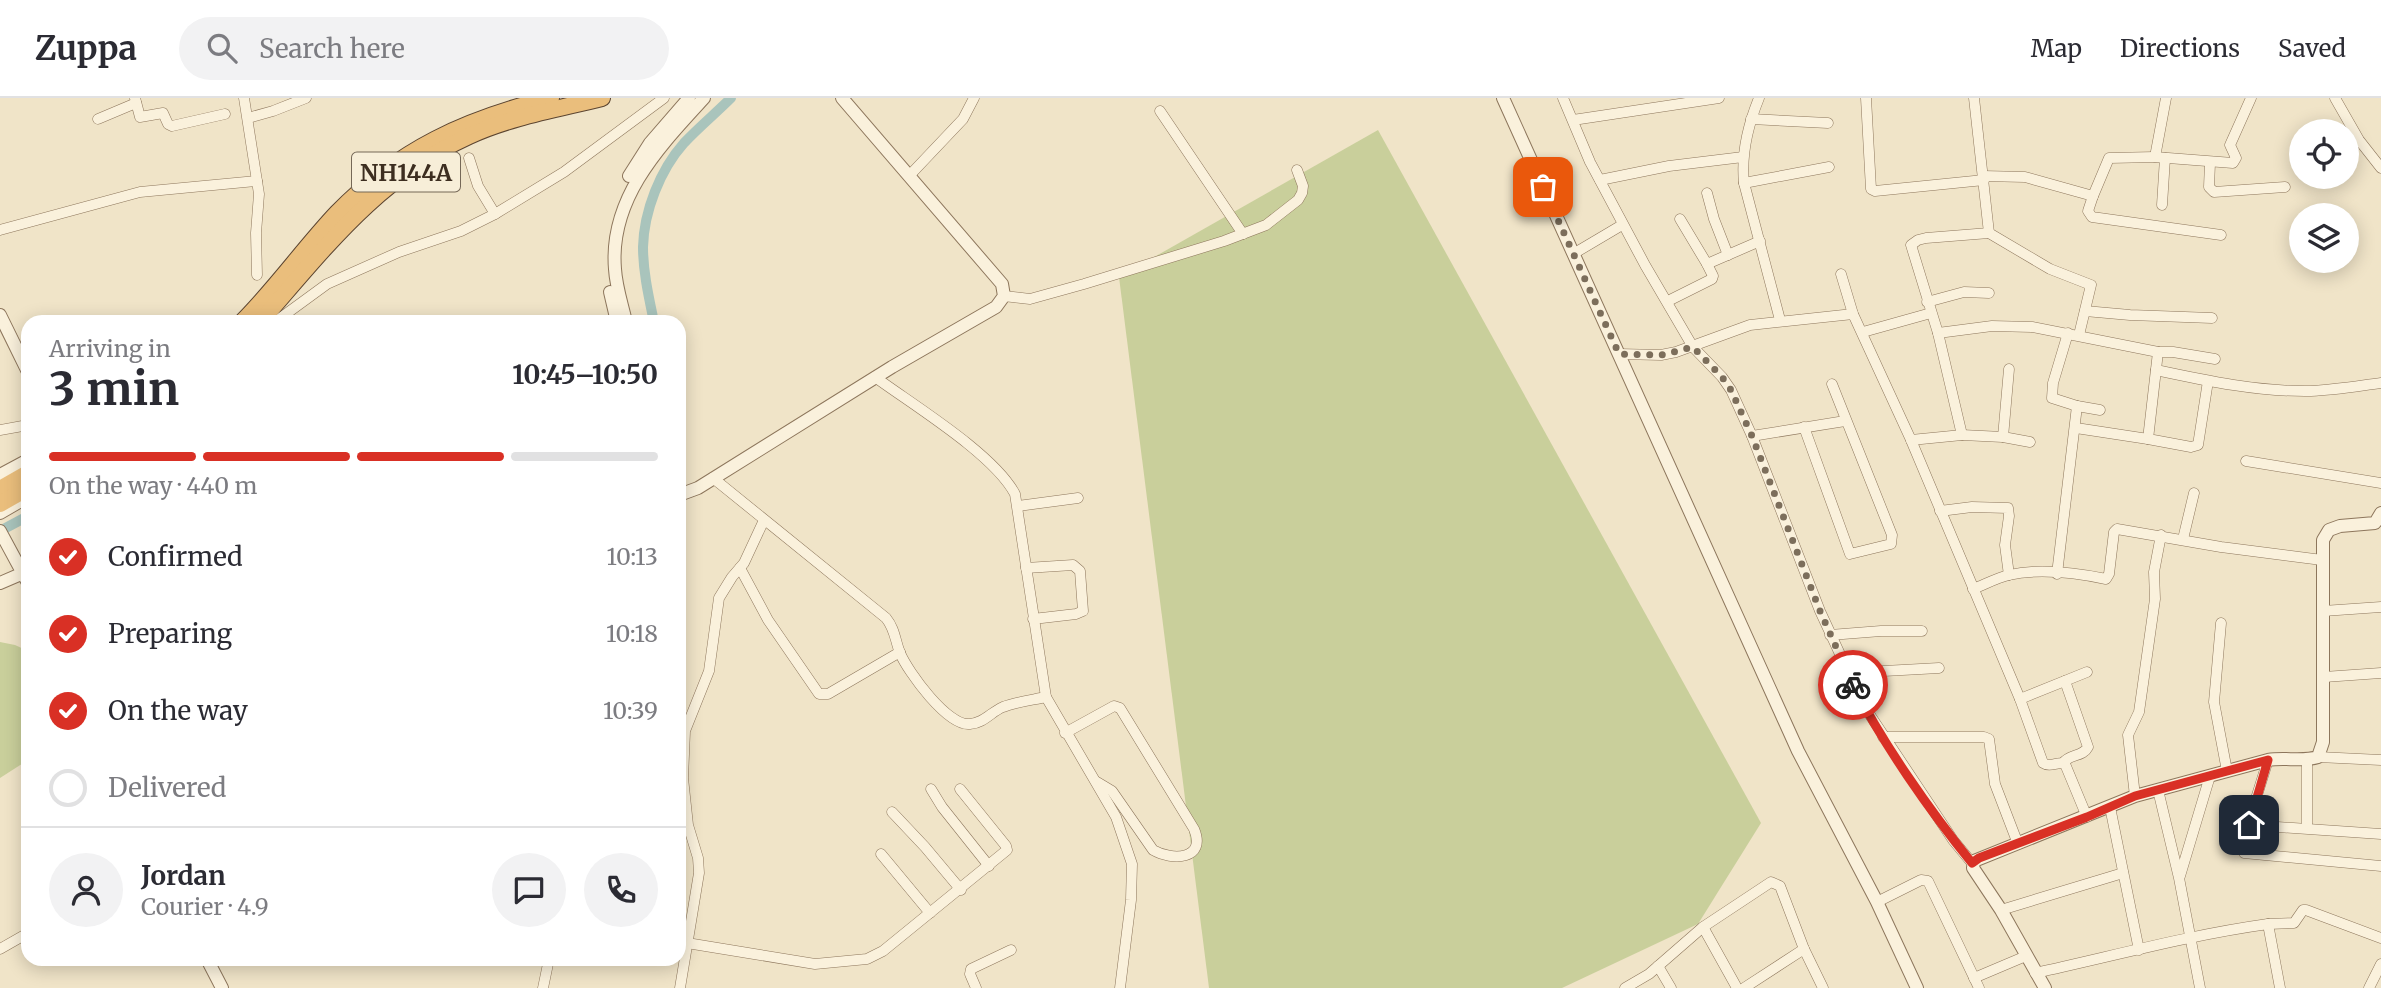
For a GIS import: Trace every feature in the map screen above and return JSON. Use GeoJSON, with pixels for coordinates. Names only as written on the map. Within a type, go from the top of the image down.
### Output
{"type":"FeatureCollection","features":[{"type":"Feature","properties":{"kind":"highway","name":"NH144A"},"geometry":{"type":"LineString","coordinates":[[248,315],[337,214],[384,169],[433,139],[480,118],[551,98]]}},
{"type":"Feature","properties":{"kind":"highway","name":"NH144A"},"geometry":{"type":"LineString","coordinates":[[266,315],[340,230],[386,187],[410,169],[484,130],[602,98]]}},
{"type":"Feature","properties":{"kind":"highway"},"geometry":{"type":"LineString","coordinates":[[0,489],[21,477]]}},
{"type":"Feature","properties":{"kind":"highway"},"geometry":{"type":"LineString","coordinates":[[0,504],[21,492]]}},
{"type":"Feature","properties":{"kind":"street"},"geometry":{"type":"LineString","coordinates":[[244,98],[259,200],[256,233],[257,275]]}},
{"type":"Feature","properties":{"kind":"street"},"geometry":{"type":"LineString","coordinates":[[248,118],[306,98]]}},
{"type":"Feature","properties":{"kind":"street"},"geometry":{"type":"LineString","coordinates":[[285,315],[327,284],[399,252],[461,231],[495,214],[564,172],[663,98]]}},
{"type":"Feature","properties":{"kind":"street"},"geometry":{"type":"LineString","coordinates":[[615,315],[608,284],[607,258],[615,213],[638,161],[688,98]]}},
{"type":"Feature","properties":{"kind":"street"},"geometry":{"type":"LineString","coordinates":[[625,315],[615,267],[615,250],[622,217],[646,163],[704,98]]}},
{"type":"Feature","properties":{"kind":"street"},"geometry":{"type":"LineString","coordinates":[[686,492],[698,488],[875,377],[996,307],[1004,296],[1002,284],[842,98]]}},
{"type":"Feature","properties":{"kind":"street"},"geometry":{"type":"LineString","coordinates":[[909,176],[963,119],[974,98]]}},
{"type":"Feature","properties":{"kind":"street"},"geometry":{"type":"LineString","coordinates":[[1503,98],[1798,751],[1877,902],[1917,988]]}},
{"type":"Feature","properties":{"kind":"street"},"geometry":{"type":"LineString","coordinates":[[1563,98],[1622,225],[1693,347],[1727,384],[1752,436],[1847,673],[1883,737],[1953,840],[1972,863],[2045,988]]}},
{"type":"Feature","properties":{"kind":"street"},"geometry":{"type":"LineString","coordinates":[[1573,120],[1719,98]]}},
{"type":"Feature","properties":{"kind":"street"},"geometry":{"type":"LineString","coordinates":[[1759,98],[1743,157],[1744,183],[1780,320]]}},
{"type":"Feature","properties":{"kind":"street"},"geometry":{"type":"LineString","coordinates":[[1866,98],[1871,189],[1875,191],[1983,178],[2025,177],[2094,196]]}},
{"type":"Feature","properties":{"kind":"street"},"geometry":{"type":"LineString","coordinates":[[1974,98],[1989,233]]}},
{"type":"Feature","properties":{"kind":"street"},"geometry":{"type":"LineString","coordinates":[[2162,205],[2160,158],[2166,98]]}},
{"type":"Feature","properties":{"kind":"street"},"geometry":{"type":"LineString","coordinates":[[2221,235],[2092,217],[2088,211],[2109,158],[2234,163],[2230,145],[2251,98]]}},
{"type":"Feature","properties":{"kind":"street"},"geometry":{"type":"LineString","coordinates":[[2335,98],[2359,140],[2381,168]]}},
{"type":"Feature","properties":{"kind":"street"},"geometry":{"type":"LineString","coordinates":[[98,119],[135,101],[140,117],[161,113],[172,126],[225,114]]}},
{"type":"Feature","properties":{"kind":"street"},"geometry":{"type":"LineString","coordinates":[[1160,111],[1243,234]]}},
{"type":"Feature","properties":{"kind":"street"},"geometry":{"type":"LineString","coordinates":[[1751,120],[1828,124]]}},
{"type":"Feature","properties":{"kind":"street"},"geometry":{"type":"LineString","coordinates":[[1600,180],[1670,166],[1743,157]]}},
{"type":"Feature","properties":{"kind":"street"},"geometry":{"type":"LineString","coordinates":[[469,158],[478,186],[495,214]]}},
{"type":"Feature","properties":{"kind":"street"},"geometry":{"type":"LineString","coordinates":[[2210,163],[2209,187],[2214,192],[2285,187]]}},
{"type":"Feature","properties":{"kind":"street"},"geometry":{"type":"LineString","coordinates":[[1744,183],[1829,167]]}},
{"type":"Feature","properties":{"kind":"street"},"geometry":{"type":"LineString","coordinates":[[1004,296],[1023,299],[1041,296],[1266,225],[1298,200],[1303,189],[1297,170]]}},
{"type":"Feature","properties":{"kind":"street"},"geometry":{"type":"LineString","coordinates":[[0,230],[140,192],[257,181]]}},
{"type":"Feature","properties":{"kind":"street"},"geometry":{"type":"LineString","coordinates":[[1707,193],[1713,219],[1728,255]]}},
{"type":"Feature","properties":{"kind":"street"},"geometry":{"type":"LineString","coordinates":[[1668,301],[1712,279],[1713,276],[1680,219]]}},
{"type":"Feature","properties":{"kind":"street"},"geometry":{"type":"LineString","coordinates":[[1573,254],[1622,225]]}},
{"type":"Feature","properties":{"kind":"street"},"geometry":{"type":"LineString","coordinates":[[1962,435],[1938,333],[1911,250],[1914,242],[1926,238],[1989,233],[2050,269],[2091,285],[2085,311],[2053,383],[2051,396],[2055,401],[2100,410]]}},
{"type":"Feature","properties":{"kind":"street"},"geometry":{"type":"LineString","coordinates":[[1707,264],[1760,241]]}},
{"type":"Feature","properties":{"kind":"street"},"geometry":{"type":"LineString","coordinates":[[1842,274],[1853,314],[1911,440],[2020,698],[2043,763],[2049,765],[2063,763],[2067,758],[2085,752],[2088,747],[2066,681]]}},
{"type":"Feature","properties":{"kind":"street"},"geometry":{"type":"LineString","coordinates":[[1863,332],[1964,292],[1989,293]]}},
{"type":"Feature","properties":{"kind":"street"},"geometry":{"type":"LineString","coordinates":[[2085,311],[2212,318]]}},
{"type":"Feature","properties":{"kind":"street"},"geometry":{"type":"LineString","coordinates":[[1619,354],[1661,355],[1693,347],[1740,328],[1780,320],[1853,314]]}},
{"type":"Feature","properties":{"kind":"street"},"geometry":{"type":"LineString","coordinates":[[0,315],[21,358]]}},
{"type":"Feature","properties":{"kind":"street"},"geometry":{"type":"LineString","coordinates":[[1938,333],[2012,326],[2073,334],[2158,352],[2215,359]]}},
{"type":"Feature","properties":{"kind":"street"},"geometry":{"type":"LineString","coordinates":[[2148,439],[2158,352]]}},
{"type":"Feature","properties":{"kind":"street"},"geometry":{"type":"LineString","coordinates":[[2003,437],[2009,369]]}},
{"type":"Feature","properties":{"kind":"street"},"geometry":{"type":"LineString","coordinates":[[2157,370],[2208,381],[2311,391],[2381,383]]}},
{"type":"Feature","properties":{"kind":"street"},"geometry":{"type":"LineString","coordinates":[[875,377],[970,446],[1006,478],[1015,494],[1046,697],[1116,817],[1132,863],[1132,890],[1120,988]]}},
{"type":"Feature","properties":{"kind":"street"},"geometry":{"type":"LineString","coordinates":[[2076,428],[2191,447],[2198,445],[2208,381]]}},
{"type":"Feature","properties":{"kind":"street"},"geometry":{"type":"LineString","coordinates":[[1804,427],[1849,552],[1854,555],[1891,544],[1894,539],[1832,384]]}},
{"type":"Feature","properties":{"kind":"street"},"geometry":{"type":"LineString","coordinates":[[2057,574],[2077,406]]}},
{"type":"Feature","properties":{"kind":"street"},"geometry":{"type":"LineString","coordinates":[[1752,436],[1845,421]]}},
{"type":"Feature","properties":{"kind":"street"},"geometry":{"type":"LineString","coordinates":[[0,430],[21,426]]}},
{"type":"Feature","properties":{"kind":"street"},"geometry":{"type":"LineString","coordinates":[[1911,440],[1962,435],[2003,437],[2030,442]]}},
{"type":"Feature","properties":{"kind":"street"},"geometry":{"type":"LineString","coordinates":[[2246,461],[2381,483]]}},
{"type":"Feature","properties":{"kind":"street"},"geometry":{"type":"LineString","coordinates":[[0,475],[21,464]]}},
{"type":"Feature","properties":{"kind":"street"},"geometry":{"type":"LineString","coordinates":[[713,478],[886,618],[895,633],[900,652],[933,700],[959,724],[981,722],[1000,708],[1046,697]]}},
{"type":"Feature","properties":{"kind":"street"},"geometry":{"type":"LineString","coordinates":[[2183,539],[2194,492]]}},
{"type":"Feature","properties":{"kind":"street"},"geometry":{"type":"LineString","coordinates":[[1018,506],[1078,498]]}},
{"type":"Feature","properties":{"kind":"street"},"geometry":{"type":"LineString","coordinates":[[0,513],[21,500]]}},
{"type":"Feature","properties":{"kind":"street"},"geometry":{"type":"LineString","coordinates":[[1940,511],[1985,506],[2008,508],[2005,545],[2009,575]]}},
{"type":"Feature","properties":{"kind":"street"},"geometry":{"type":"LineString","coordinates":[[2308,828],[2312,758],[2323,742],[2323,540],[2329,530],[2380,518]]}},
{"type":"Feature","properties":{"kind":"street"},"geometry":{"type":"LineString","coordinates":[[686,729],[709,671],[719,598],[747,559],[764,520]]}},
{"type":"Feature","properties":{"kind":"street"},"geometry":{"type":"LineString","coordinates":[[1973,589],[2009,575],[2092,575],[2106,579],[2115,530],[2322,560]]}},
{"type":"Feature","properties":{"kind":"street"},"geometry":{"type":"LineString","coordinates":[[3,536],[21,567]]}},
{"type":"Feature","properties":{"kind":"street"},"geometry":{"type":"LineString","coordinates":[[2135,796],[2128,735],[2139,712],[2155,599],[2154,572],[2161,536]]}},
{"type":"Feature","properties":{"kind":"street"},"geometry":{"type":"LineString","coordinates":[[1026,568],[1073,565],[1080,571],[1083,611],[1033,619]]}},
{"type":"Feature","properties":{"kind":"street"},"geometry":{"type":"LineString","coordinates":[[740,568],[768,620],[818,694],[828,694],[900,652]]}},
{"type":"Feature","properties":{"kind":"street"},"geometry":{"type":"LineString","coordinates":[[0,583],[21,577]]}},
{"type":"Feature","properties":{"kind":"street"},"geometry":{"type":"LineString","coordinates":[[2323,611],[2381,607]]}},
{"type":"Feature","properties":{"kind":"street"},"geometry":{"type":"LineString","coordinates":[[2221,623],[2214,702],[2227,771]]}},
{"type":"Feature","properties":{"kind":"street"},"geometry":{"type":"LineString","coordinates":[[1830,635],[1922,631]]}},
{"type":"Feature","properties":{"kind":"street"},"geometry":{"type":"LineString","coordinates":[[1847,673],[1939,668]]}},
{"type":"Feature","properties":{"kind":"street"},"geometry":{"type":"LineString","coordinates":[[2020,698],[2087,672]]}},
{"type":"Feature","properties":{"kind":"street"},"geometry":{"type":"LineString","coordinates":[[2324,677],[2381,673]]}},
{"type":"Feature","properties":{"kind":"street"},"geometry":{"type":"LineString","coordinates":[[1065,733],[1114,706],[1120,708],[1194,829],[1197,842],[1194,850],[1188,855],[1175,856],[1153,850],[1112,791],[1097,782]]}},
{"type":"Feature","properties":{"kind":"street"},"geometry":{"type":"LineString","coordinates":[[1883,737],[1989,739],[1995,784],[2018,844]]}},
{"type":"Feature","properties":{"kind":"street"},"geometry":{"type":"LineString","coordinates":[[1972,863],[2135,796],[2268,760],[2286,757],[2381,760]]}},
{"type":"Feature","properties":{"kind":"street"},"geometry":{"type":"LineString","coordinates":[[2268,760],[2241,847],[2244,853],[2381,866]]}},
{"type":"Feature","properties":{"kind":"street"},"geometry":{"type":"LineString","coordinates":[[2063,763],[2067,766],[2087,817]]}},
{"type":"Feature","properties":{"kind":"street"},"geometry":{"type":"LineString","coordinates":[[2179,878],[2210,776]]}},
{"type":"Feature","properties":{"kind":"street"},"geometry":{"type":"LineString","coordinates":[[931,789],[989,866]]}},
{"type":"Feature","properties":{"kind":"street"},"geometry":{"type":"LineString","coordinates":[[687,943],[815,964],[852,962],[876,956],[961,890],[1007,848],[960,789]]}},
{"type":"Feature","properties":{"kind":"street"},"geometry":{"type":"LineString","coordinates":[[2158,790],[2179,878],[2200,988]]}},
{"type":"Feature","properties":{"kind":"street"},"geometry":{"type":"LineString","coordinates":[[686,800],[691,838],[699,863],[686,949]]}},
{"type":"Feature","properties":{"kind":"street"},"geometry":{"type":"LineString","coordinates":[[2110,807],[2139,950]]}},
{"type":"Feature","properties":{"kind":"street"},"geometry":{"type":"LineString","coordinates":[[892,813],[961,890]]}},
{"type":"Feature","properties":{"kind":"street"},"geometry":{"type":"LineString","coordinates":[[2249,825],[2381,834]]}},
{"type":"Feature","properties":{"kind":"street"},"geometry":{"type":"LineString","coordinates":[[881,854],[930,914]]}},
{"type":"Feature","properties":{"kind":"street"},"geometry":{"type":"LineString","coordinates":[[2001,910],[2123,873]]}},
{"type":"Feature","properties":{"kind":"street"},"geometry":{"type":"LineString","coordinates":[[1877,902],[1921,880],[1928,881],[1979,988]]}},
{"type":"Feature","properties":{"kind":"street"},"geometry":{"type":"LineString","coordinates":[[1625,988],[1636,984],[1658,967],[1703,927],[1761,887],[1774,882],[1780,886],[1804,949],[1823,988]]}},
{"type":"Feature","properties":{"kind":"street"},"geometry":{"type":"LineString","coordinates":[[2035,973],[2189,936],[2268,924],[2294,923],[2303,910],[2381,938]]}},
{"type":"Feature","properties":{"kind":"street"},"geometry":{"type":"LineString","coordinates":[[2268,924],[2280,988]]}},
{"type":"Feature","properties":{"kind":"street"},"geometry":{"type":"LineString","coordinates":[[1703,927],[1737,988]]}},
{"type":"Feature","properties":{"kind":"street"},"geometry":{"type":"LineString","coordinates":[[0,949],[21,937]]}},
{"type":"Feature","properties":{"kind":"street"},"geometry":{"type":"LineString","coordinates":[[1744,988],[1804,949]]}},
{"type":"Feature","properties":{"kind":"street"},"geometry":{"type":"LineString","coordinates":[[976,988],[970,974],[971,969],[1011,950]]}},
{"type":"Feature","properties":{"kind":"street"},"geometry":{"type":"LineString","coordinates":[[1974,978],[2026,956]]}},
{"type":"Feature","properties":{"kind":"street"},"geometry":{"type":"LineString","coordinates":[[2370,988],[2381,964]]}},
{"type":"Feature","properties":{"kind":"street"},"geometry":{"type":"LineString","coordinates":[[211,966],[222,988]]}},
{"type":"Feature","properties":{"kind":"street"},"geometry":{"type":"LineString","coordinates":[[543,988],[548,966]]}},
{"type":"Feature","properties":{"kind":"street"},"geometry":{"type":"LineString","coordinates":[[680,988],[683,966]]}},
{"type":"Feature","properties":{"kind":"street"},"geometry":{"type":"LineString","coordinates":[[1658,967],[1671,988]]}},
{"type":"Feature","properties":{"kind":"green space"},"geometry":{"type":"Polygon","coordinates":[[[1378,130],[1761,823],[1698,924],[1562,988],[1209,988],[1119,277],[1378,130]]]}},
{"type":"Feature","properties":{"kind":"green space"},"geometry":{"type":"Polygon","coordinates":[[[0,642],[21,648],[21,764],[0,778],[0,642]]]}},
{"type":"Feature","properties":{"kind":"waterway"},"geometry":{"type":"LineString","coordinates":[[653,315],[643,256],[644,233],[650,205],[675,154],[731,98]]}},
{"type":"Feature","properties":{"kind":"waterway"},"geometry":{"type":"LineString","coordinates":[[0,531],[21,520]]}},
{"type":"Feature","properties":{"kind":"way so far"},"geometry":{"type":"LineString","coordinates":[[1543,187],[1619,354],[1661,355],[1693,347],[1731,390],[1752,436],[1820,611],[1853,685]]}},
{"type":"Feature","properties":{"kind":"route"},"geometry":{"type":"LineString","coordinates":[[1853,685],[1883,737],[1953,840],[1972,863],[1976,859],[2135,796],[2268,760],[2249,825]]}}]}
